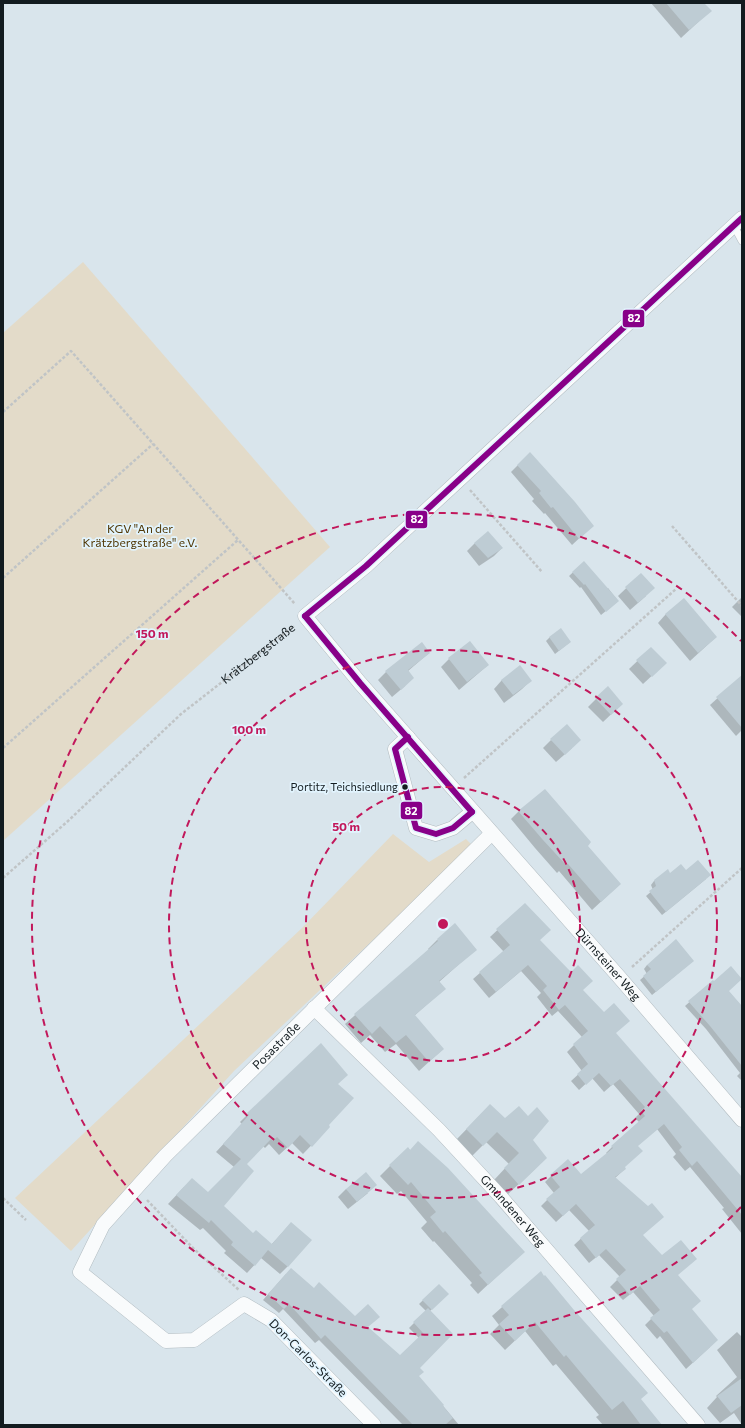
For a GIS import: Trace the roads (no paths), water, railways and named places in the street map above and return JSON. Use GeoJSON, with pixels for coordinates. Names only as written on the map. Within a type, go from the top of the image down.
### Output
{"type":"FeatureCollection","features":[{"type":"Feature","properties":{"kind":"street","name":"Krätzbergstraße"},"geometry":{"type":"LineString","coordinates":[[306,616],[366,566],[738,222]]}},
{"type":"Feature","properties":{"kind":"street","name":"Dürnsteiner Weg"},"geometry":{"type":"LineString","coordinates":[[306,616],[360,683],[491,834],[620,978],[742,1120]]}},
{"type":"Feature","properties":{"kind":"street"},"geometry":{"type":"LineString","coordinates":[[408,737],[395,749],[416,828],[436,834],[453,828],[472,812]]}},
{"type":"Feature","properties":{"kind":"street","name":"Posastraße"},"geometry":{"type":"LineString","coordinates":[[80,1272],[103,1225],[165,1156],[491,834]]}},
{"type":"Feature","properties":{"kind":"street","name":"Gmundener Weg"},"geometry":{"type":"LineString","coordinates":[[314,1008],[439,1130],[501,1197],[698,1425]]}},
{"type":"Feature","properties":{"kind":"street","name":"Don-Carlos-Straße"},"geometry":{"type":"LineString","coordinates":[[80,1272],[166,1342],[194,1340],[244,1304],[272,1320],[374,1425]]}},
{"type":"Feature","properties":{"kind":"lane"},"geometry":{"type":"LineString","coordinates":[[738,222],[742,240]]}},
{"type":"Feature","properties":{"kind":"place","name":"Portitz, Teichsiedlung"},"geometry":{"type":"Point","coordinates":[405,787]}},
{"type":"Feature","properties":{"kind":"park label","name":"KGV \"An der Krätzbergstraße\" e.V."},"geometry":{"type":"Point","coordinates":[140,536]}}]}
